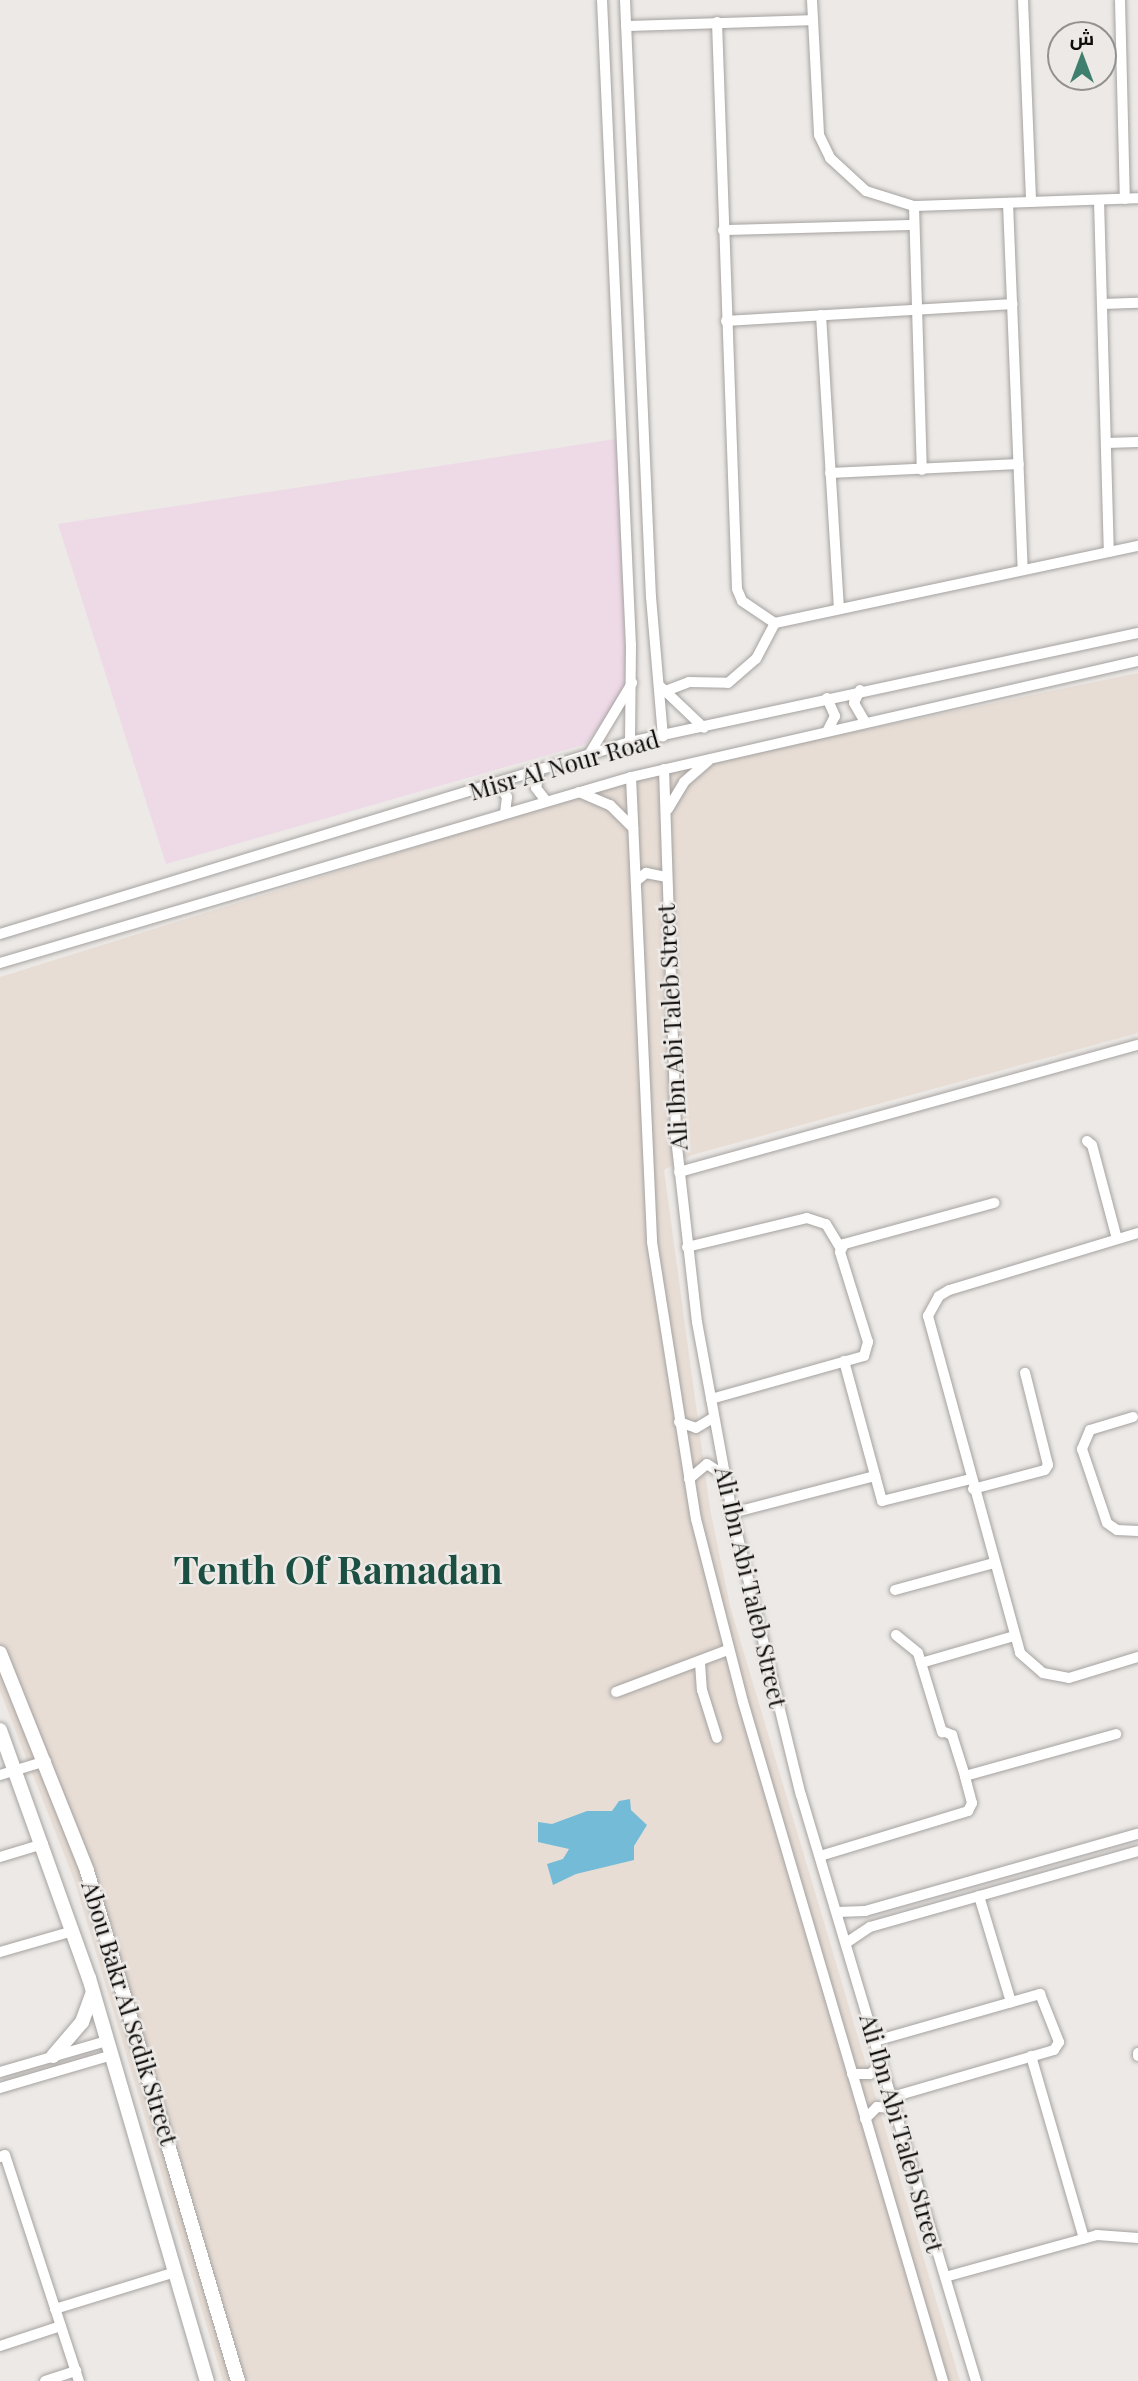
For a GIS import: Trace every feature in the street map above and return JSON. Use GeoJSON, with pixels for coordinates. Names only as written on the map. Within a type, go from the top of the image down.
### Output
{"type":"FeatureCollection","features":[{"type":"Feature","properties":{"kind":"main road","name":"Abou Bakr Al Sedik Street"},"geometry":{"type":"LineString","coordinates":[[0,1653],[46,1761],[100,1908],[238,2381]]}},
{"type":"Feature","properties":{"kind":"main road","name":"Abou Bakr Al Sedik Street"},"geometry":{"type":"LineString","coordinates":[[0,1730],[17,1770],[73,1931],[207,2381]]}},
{"type":"Feature","properties":{"kind":"main road"},"geometry":{"type":"LineString","coordinates":[[53,2056],[82,2022],[92,1994]]}},
{"type":"Feature","properties":{"kind":"street"},"geometry":{"type":"LineString","coordinates":[[602,0],[631,645],[630,742]]}},
{"type":"Feature","properties":{"kind":"street"},"geometry":{"type":"LineString","coordinates":[[625,0],[654,643],[663,736]]}},
{"type":"Feature","properties":{"kind":"street"},"geometry":{"type":"LineString","coordinates":[[811,0],[819,135],[830,158],[866,191],[914,206],[1138,198]]}},
{"type":"Feature","properties":{"kind":"street"},"geometry":{"type":"LineString","coordinates":[[1023,0],[1031,202]]}},
{"type":"Feature","properties":{"kind":"street"},"geometry":{"type":"LineString","coordinates":[[1120,0],[1125,199]]}},
{"type":"Feature","properties":{"kind":"street"},"geometry":{"type":"LineString","coordinates":[[626,26],[812,20]]}},
{"type":"Feature","properties":{"kind":"street"},"geometry":{"type":"LineString","coordinates":[[717,22],[737,589],[747,608],[775,623],[839,607],[1138,545]]}},
{"type":"Feature","properties":{"kind":"street"},"geometry":{"type":"LineString","coordinates":[[1099,200],[1109,552]]}},
{"type":"Feature","properties":{"kind":"street"},"geometry":{"type":"LineString","coordinates":[[1008,203],[1023,569]]}},
{"type":"Feature","properties":{"kind":"street"},"geometry":{"type":"LineString","coordinates":[[914,206],[922,470]]}},
{"type":"Feature","properties":{"kind":"street"},"geometry":{"type":"LineString","coordinates":[[723,230],[915,225]]}},
{"type":"Feature","properties":{"kind":"street"},"geometry":{"type":"LineString","coordinates":[[1102,304],[1138,303]]}},
{"type":"Feature","properties":{"kind":"street"},"geometry":{"type":"LineString","coordinates":[[726,321],[1012,304]]}},
{"type":"Feature","properties":{"kind":"street"},"geometry":{"type":"LineString","coordinates":[[821,315],[839,607]]}},
{"type":"Feature","properties":{"kind":"street"},"geometry":{"type":"LineString","coordinates":[[1106,443],[1138,442]]}},
{"type":"Feature","properties":{"kind":"street"},"geometry":{"type":"LineString","coordinates":[[830,473],[1019,464]]}},
{"type":"Feature","properties":{"kind":"street"},"geometry":{"type":"LineString","coordinates":[[663,692],[689,682],[728,682],[756,659],[775,623]]}},
{"type":"Feature","properties":{"kind":"street","name":"Misr Al Nour Road"},"geometry":{"type":"LineString","coordinates":[[0,934],[630,742],[705,728],[860,690],[1138,632]]}},
{"type":"Feature","properties":{"kind":"street"},"geometry":{"type":"LineString","coordinates":[[631,645],[654,643]]}},
{"type":"Feature","properties":{"kind":"street","name":"Misr Al Nour Road"},"geometry":{"type":"LineString","coordinates":[[0,963],[631,777],[1138,661]]}},
{"type":"Feature","properties":{"kind":"street"},"geometry":{"type":"LineString","coordinates":[[658,679],[663,692],[705,728]]}},
{"type":"Feature","properties":{"kind":"street"},"geometry":{"type":"LineString","coordinates":[[590,753],[632,683]]}},
{"type":"Feature","properties":{"kind":"street"},"geometry":{"type":"LineString","coordinates":[[860,690],[854,704],[864,722]]}},
{"type":"Feature","properties":{"kind":"street"},"geometry":{"type":"LineString","coordinates":[[827,698],[835,716],[828,730]]}},
{"type":"Feature","properties":{"kind":"street"},"geometry":{"type":"LineString","coordinates":[[666,815],[684,782],[713,757]]}},
{"type":"Feature","properties":{"kind":"street"},"geometry":{"type":"LineString","coordinates":[[540,769],[536,788],[546,801]]}},
{"type":"Feature","properties":{"kind":"street","name":"Ali Ibn Abi Taleb Street"},"geometry":{"type":"LineString","coordinates":[[664,769],[679,1172],[687,1247],[724,1475],[770,1679],[945,2277],[971,2375],[976,2381]]}},
{"type":"Feature","properties":{"kind":"street","name":"Ali Ibn Abi Taleb Street"},"geometry":{"type":"LineString","coordinates":[[631,777],[652,1242],[689,1479],[728,1650],[943,2379]]}},
{"type":"Feature","properties":{"kind":"street"},"geometry":{"type":"LineString","coordinates":[[497,783],[507,797],[505,813]]}},
{"type":"Feature","properties":{"kind":"street"},"geometry":{"type":"LineString","coordinates":[[579,792],[610,804],[633,828]]}},
{"type":"Feature","properties":{"kind":"street"},"geometry":{"type":"LineString","coordinates":[[636,881],[646,873],[666,877]]}},
{"type":"Feature","properties":{"kind":"street"},"geometry":{"type":"LineString","coordinates":[[679,1172],[1138,1045]]}},
{"type":"Feature","properties":{"kind":"street"},"geometry":{"type":"LineString","coordinates":[[1087,1141],[1092,1146],[1117,1239]]}},
{"type":"Feature","properties":{"kind":"street"},"geometry":{"type":"LineString","coordinates":[[840,1247],[994,1203]]}},
{"type":"Feature","properties":{"kind":"street"},"geometry":{"type":"LineString","coordinates":[[687,1247],[807,1218],[826,1224],[840,1247],[869,1349],[864,1356],[711,1399]]}},
{"type":"Feature","properties":{"kind":"street"},"geometry":{"type":"LineString","coordinates":[[1138,1233],[949,1290],[932,1305],[929,1328],[1014,1636],[1030,1665],[1056,1677],[1069,1678],[1138,1657]]}},
{"type":"Feature","properties":{"kind":"street"},"geometry":{"type":"LineString","coordinates":[[844,1361],[882,1501],[1045,1470],[1048,1465],[1025,1373]]}},
{"type":"Feature","properties":{"kind":"street"},"geometry":{"type":"LineString","coordinates":[[679,1422],[696,1428],[714,1417]]}},
{"type":"Feature","properties":{"kind":"street"},"geometry":{"type":"LineString","coordinates":[[1133,1417],[1090,1430],[1082,1449],[1107,1522],[1117,1530],[1138,1531]]}},
{"type":"Feature","properties":{"kind":"street"},"geometry":{"type":"LineString","coordinates":[[689,1479],[707,1464],[724,1475]]}},
{"type":"Feature","properties":{"kind":"street"},"geometry":{"type":"LineString","coordinates":[[732,1513],[875,1476]]}},
{"type":"Feature","properties":{"kind":"street"},"geometry":{"type":"LineString","coordinates":[[895,1590],[994,1563]]}},
{"type":"Feature","properties":{"kind":"street"},"geometry":{"type":"LineString","coordinates":[[820,1856],[968,1811],[972,1803],[952,1735],[943,1732],[918,1653],[896,1635]]}},
{"type":"Feature","properties":{"kind":"street"},"geometry":{"type":"LineString","coordinates":[[921,1663],[1014,1636]]}},
{"type":"Feature","properties":{"kind":"street"},"geometry":{"type":"LineString","coordinates":[[616,1692],[728,1650]]}},
{"type":"Feature","properties":{"kind":"street"},"geometry":{"type":"LineString","coordinates":[[700,1662],[702,1690],[717,1738]]}},
{"type":"Feature","properties":{"kind":"street"},"geometry":{"type":"LineString","coordinates":[[965,1776],[1116,1734]]}},
{"type":"Feature","properties":{"kind":"street"},"geometry":{"type":"LineString","coordinates":[[0,1775],[46,1761]]}},
{"type":"Feature","properties":{"kind":"street"},"geometry":{"type":"LineString","coordinates":[[837,1912],[865,1911],[1138,1834]]}},
{"type":"Feature","properties":{"kind":"street"},"geometry":{"type":"LineString","coordinates":[[0,1857],[43,1844]]}},
{"type":"Feature","properties":{"kind":"street"},"geometry":{"type":"LineString","coordinates":[[846,1943],[870,1927],[1138,1851]]}},
{"type":"Feature","properties":{"kind":"street"},"geometry":{"type":"LineString","coordinates":[[979,1896],[1011,2002]]}},
{"type":"Feature","properties":{"kind":"street"},"geometry":{"type":"LineString","coordinates":[[0,1952],[73,1931]]}},
{"type":"Feature","properties":{"kind":"street"},"geometry":{"type":"LineString","coordinates":[[866,2119],[877,2107],[1059,2045],[1046,1999],[1040,1994],[875,2041]]}},
{"type":"Feature","properties":{"kind":"street"},"geometry":{"type":"LineString","coordinates":[[0,2072],[107,2040]]}},
{"type":"Feature","properties":{"kind":"street"},"geometry":{"type":"LineString","coordinates":[[84,2048],[89,2062]]}},
{"type":"Feature","properties":{"kind":"street"},"geometry":{"type":"LineString","coordinates":[[0,2088],[112,2055]]}},
{"type":"Feature","properties":{"kind":"street"},"geometry":{"type":"LineString","coordinates":[[1031,2056],[1084,2238]]}},
{"type":"Feature","properties":{"kind":"street"},"geometry":{"type":"LineString","coordinates":[[852,2074],[866,2075],[882,2064]]}},
{"type":"Feature","properties":{"kind":"street"},"geometry":{"type":"LineString","coordinates":[[0,2157],[5,2155],[77,2376],[45,2381]]}},
{"type":"Feature","properties":{"kind":"street"},"geometry":{"type":"LineString","coordinates":[[945,2277],[1084,2238],[1111,2234],[1138,2238]]}},
{"type":"Feature","properties":{"kind":"street"},"geometry":{"type":"LineString","coordinates":[[55,2309],[175,2272]]}},
{"type":"Feature","properties":{"kind":"street"},"geometry":{"type":"LineString","coordinates":[[0,2346],[61,2326]]}},
{"type":"Feature","properties":{"kind":"shaded area"},"geometry":{"type":"Polygon","coordinates":[[[616,439],[627,690],[586,744],[166,864],[58,524],[616,439]]]}},
{"type":"Feature","properties":{"kind":"shaded area"},"geometry":{"type":"Polygon","coordinates":[[[1138,673],[1138,1033],[692,1155],[664,1170],[710,1509],[730,1606],[960,2381],[223,2381],[75,1882],[0,1691],[0,977],[647,775],[1138,673]]]}},
{"type":"Feature","properties":{"kind":"water"},"geometry":{"type":"Polygon","coordinates":[[[630,1799],[631,1810],[647,1825],[634,1846],[634,1860],[576,1874],[553,1885],[547,1864],[563,1859],[569,1849],[538,1842],[538,1822],[552,1824],[587,1811],[612,1811],[619,1801],[630,1799]]]}},
{"type":"Feature","properties":{"kind":"district","name":"Tenth Of Ramadan"},"geometry":{"type":"Point","coordinates":[338,1569]}}]}
